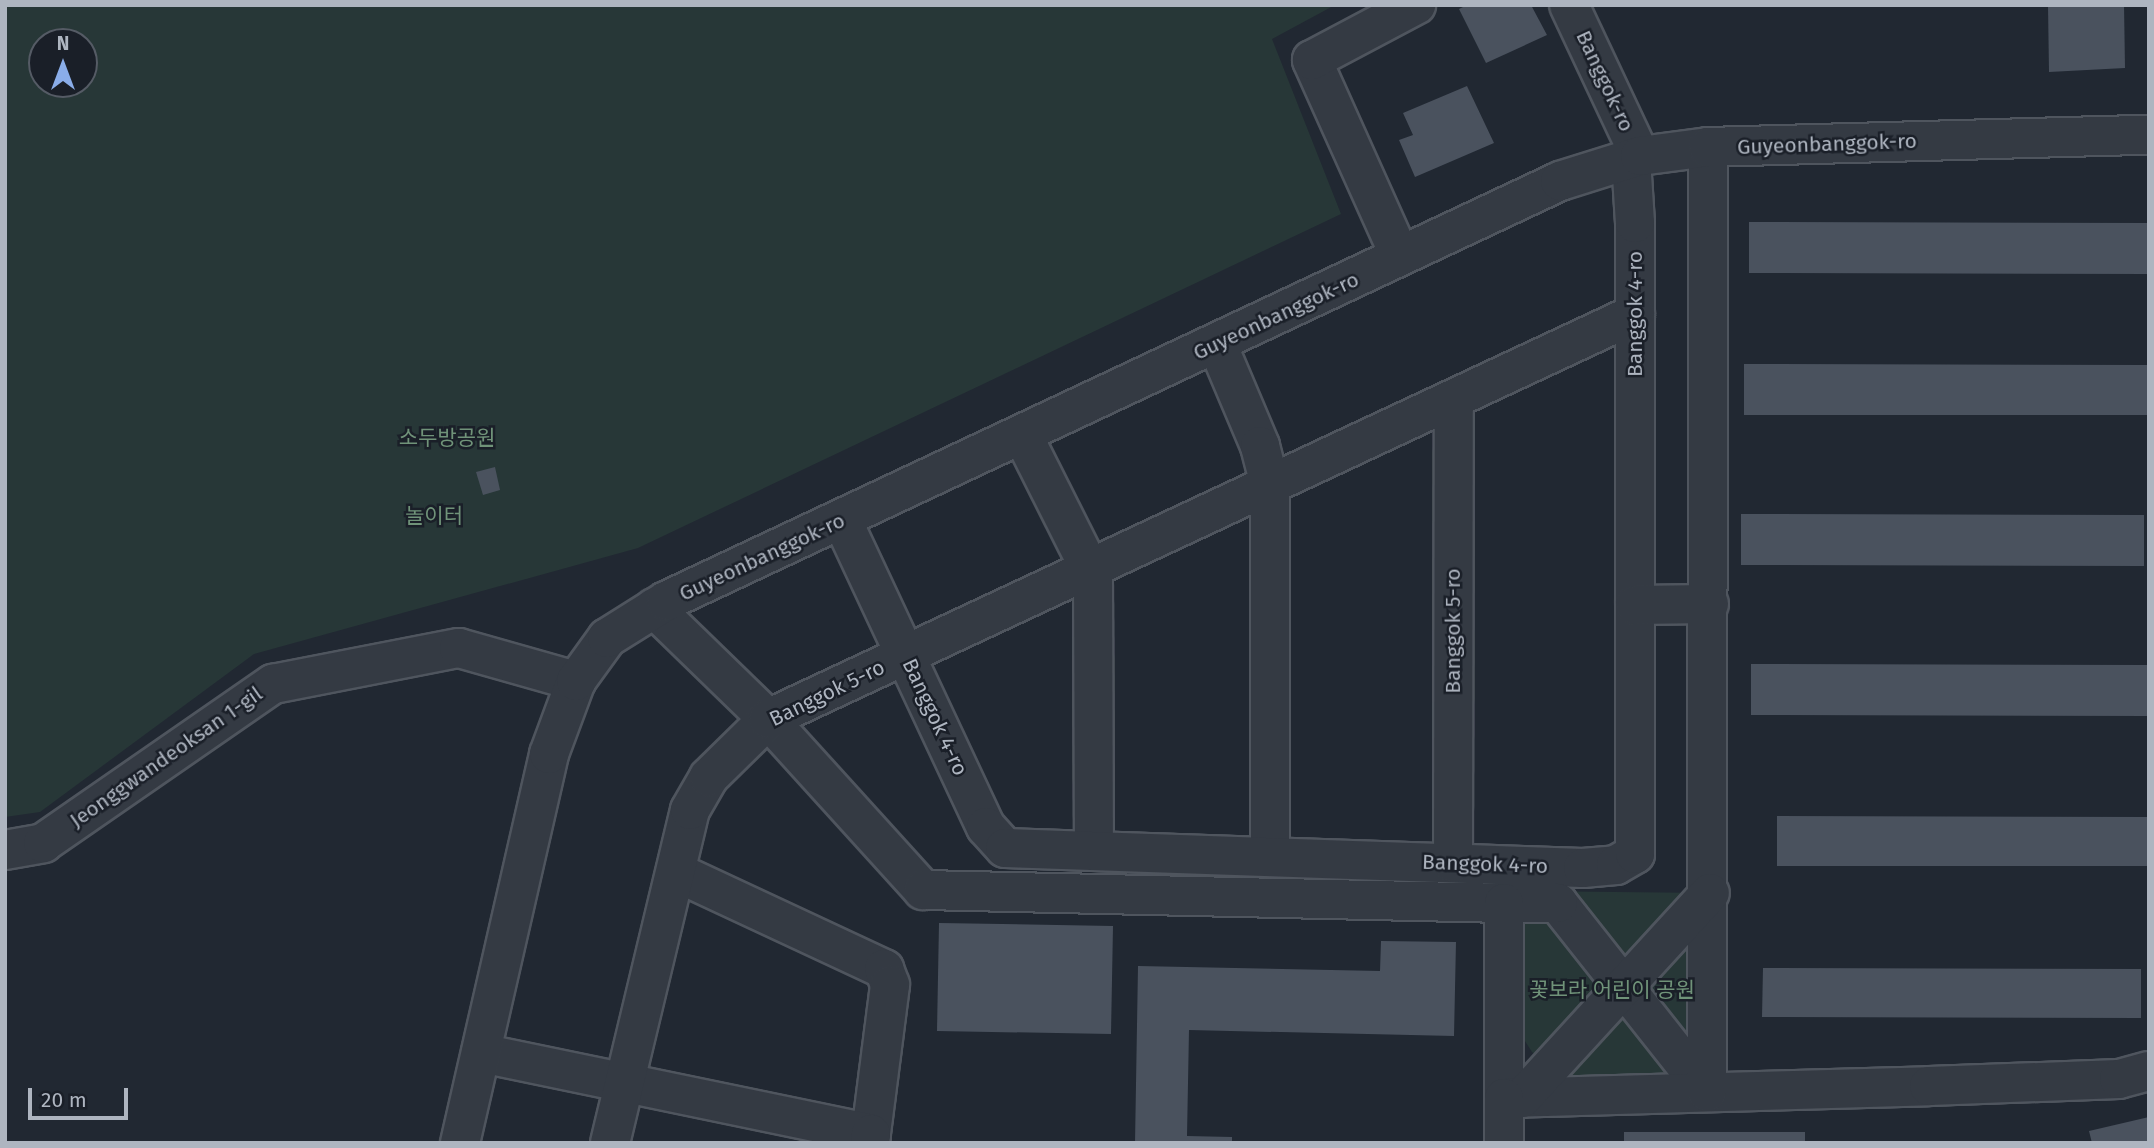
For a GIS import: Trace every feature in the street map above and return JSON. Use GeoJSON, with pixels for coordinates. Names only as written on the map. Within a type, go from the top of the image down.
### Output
{"type":"FeatureCollection","features":[{"type":"Feature","properties":{"kind":"street"},"geometry":{"type":"LineString","coordinates":[[1400,256],[1312,60],[1416,5]]}},
{"type":"Feature","properties":{"kind":"street","name":"Banggok-ro"},"geometry":{"type":"LineString","coordinates":[[1569,5],[1635,158]]}},
{"type":"Feature","properties":{"kind":"street","name":"Guyeonbanggok-ro"},"geometry":{"type":"LineString","coordinates":[[460,1143],[549,754],[576,681],[607,638],[654,608],[1560,181],[1635,158],[1708,147],[2149,135]]}},
{"type":"Feature","properties":{"kind":"street"},"geometry":{"type":"LineString","coordinates":[[1707,1093],[1710,893],[1708,147]]}},
{"type":"Feature","properties":{"kind":"street","name":"Banggok 4-ro"},"geometry":{"type":"LineString","coordinates":[[842,520],[986,827],[1005,848],[1583,868],[1616,865],[1634,854],[1635,158]]}},
{"type":"Feature","properties":{"kind":"street","name":"Banggok 5-ro"},"geometry":{"type":"LineString","coordinates":[[610,1143],[690,810],[709,777],[768,719],[1634,314]]}},
{"type":"Feature","properties":{"kind":"street"},"geometry":{"type":"LineString","coordinates":[[1217,344],[1260,446],[1269,485],[1270,856]]}},
{"type":"Feature","properties":{"kind":"street","name":"Banggok 5-ro"},"geometry":{"type":"LineString","coordinates":[[1452,863],[1454,399]]}},
{"type":"Feature","properties":{"kind":"street"},"geometry":{"type":"LineString","coordinates":[[1023,436],[1090,569],[1094,851]]}},
{"type":"Feature","properties":{"kind":"street"},"geometry":{"type":"LineString","coordinates":[[1634,605],[1709,604]]}},
{"type":"Feature","properties":{"kind":"street"},"geometry":{"type":"LineString","coordinates":[[654,608],[768,719],[923,890],[1558,904],[1707,1093]]}},
{"type":"Feature","properties":{"kind":"street","name":"Jeonggwandeoksan 1-gil"},"geometry":{"type":"LineString","coordinates":[[5,850],[43,843],[273,684],[459,648],[576,681]]}},
{"type":"Feature","properties":{"kind":"street"},"geometry":{"type":"LineString","coordinates":[[481,1053],[625,1082],[870,1138],[890,985],[884,969],[676,872]]}},
{"type":"Feature","properties":{"kind":"street"},"geometry":{"type":"LineString","coordinates":[[1513,1098],[1624,987],[1710,893]]}},
{"type":"Feature","properties":{"kind":"street"},"geometry":{"type":"LineString","coordinates":[[1504,903],[1513,1098],[1504,1143]]}},
{"type":"Feature","properties":{"kind":"street"},"geometry":{"type":"LineString","coordinates":[[1513,1098],[2119,1079],[2149,1071]]}},
{"type":"Feature","properties":{"kind":"green space"},"geometry":{"type":"Polygon","coordinates":[[[5,5],[1335,5],[1272,39],[1341,214],[638,548],[254,654],[40,812],[5,817],[5,5]]]}},
{"type":"Feature","properties":{"kind":"green space","name":"꽃보라 어린이 공원"},"geometry":{"type":"Polygon","coordinates":[[[1516,891],[1710,893],[1707,1092],[1575,1085],[1532,1052],[1516,1027],[1516,891]]]}},
{"type":"Feature","properties":{"kind":"building"},"geometry":{"type":"Polygon","coordinates":[[[1467,5],[1531,5],[1547,35],[1486,63],[1459,9],[1467,5]]]}},
{"type":"Feature","properties":{"kind":"building"},"geometry":{"type":"Polygon","coordinates":[[[2048,5],[2124,5],[2125,68],[2049,72],[2048,5]]]}},
{"type":"Feature","properties":{"kind":"building"},"geometry":{"type":"Polygon","coordinates":[[[1467,86],[1494,143],[1415,177],[1399,140],[1413,135],[1403,113],[1467,86]]]}},
{"type":"Feature","properties":{"kind":"building"},"geometry":{"type":"Polygon","coordinates":[[[1749,222],[2149,223],[2149,274],[1749,273],[1749,222]]]}},
{"type":"Feature","properties":{"kind":"building"},"geometry":{"type":"Polygon","coordinates":[[[1744,364],[2147,365],[2147,415],[1744,415],[1744,364]]]}},
{"type":"Feature","properties":{"kind":"building"},"geometry":{"type":"Polygon","coordinates":[[[495,467],[500,490],[483,495],[476,472],[495,467]]]}},
{"type":"Feature","properties":{"kind":"building"},"geometry":{"type":"Polygon","coordinates":[[[1741,514],[2144,515],[2144,566],[1741,565],[1741,514]]]}},
{"type":"Feature","properties":{"kind":"building"},"geometry":{"type":"Polygon","coordinates":[[[1751,664],[2149,665],[2149,716],[1751,715],[1751,664]]]}},
{"type":"Feature","properties":{"kind":"building"},"geometry":{"type":"Polygon","coordinates":[[[1777,816],[2149,817],[2149,866],[1777,866],[1777,816]]]}},
{"type":"Feature","properties":{"kind":"building"},"geometry":{"type":"Polygon","coordinates":[[[939,923],[1113,926],[1111,1034],[937,1031],[939,923]]]}},
{"type":"Feature","properties":{"kind":"building"},"geometry":{"type":"Polygon","coordinates":[[[1381,941],[1456,942],[1454,1036],[1189,1030],[1187,1136],[1232,1137],[1232,1143],[1135,1143],[1138,966],[1380,971],[1381,941]]]}},
{"type":"Feature","properties":{"kind":"building"},"geometry":{"type":"Polygon","coordinates":[[[1763,968],[2141,969],[2141,1018],[1762,1017],[1763,968]]]}},
{"type":"Feature","properties":{"kind":"building"},"geometry":{"type":"Polygon","coordinates":[[[2149,1117],[2149,1143],[2092,1143],[2089,1131],[2149,1117]]]}},
{"type":"Feature","properties":{"kind":"building"},"geometry":{"type":"Polygon","coordinates":[[[1624,1132],[1805,1132],[1805,1143],[1624,1143],[1624,1132]]]}},
{"type":"Feature","properties":{"kind":"park label","name":"소두방공원"},"geometry":{"type":"Point","coordinates":[447,438]}},
{"type":"Feature","properties":{"kind":"park label","name":"놀이터"},"geometry":{"type":"Point","coordinates":[434,516]}}]}
